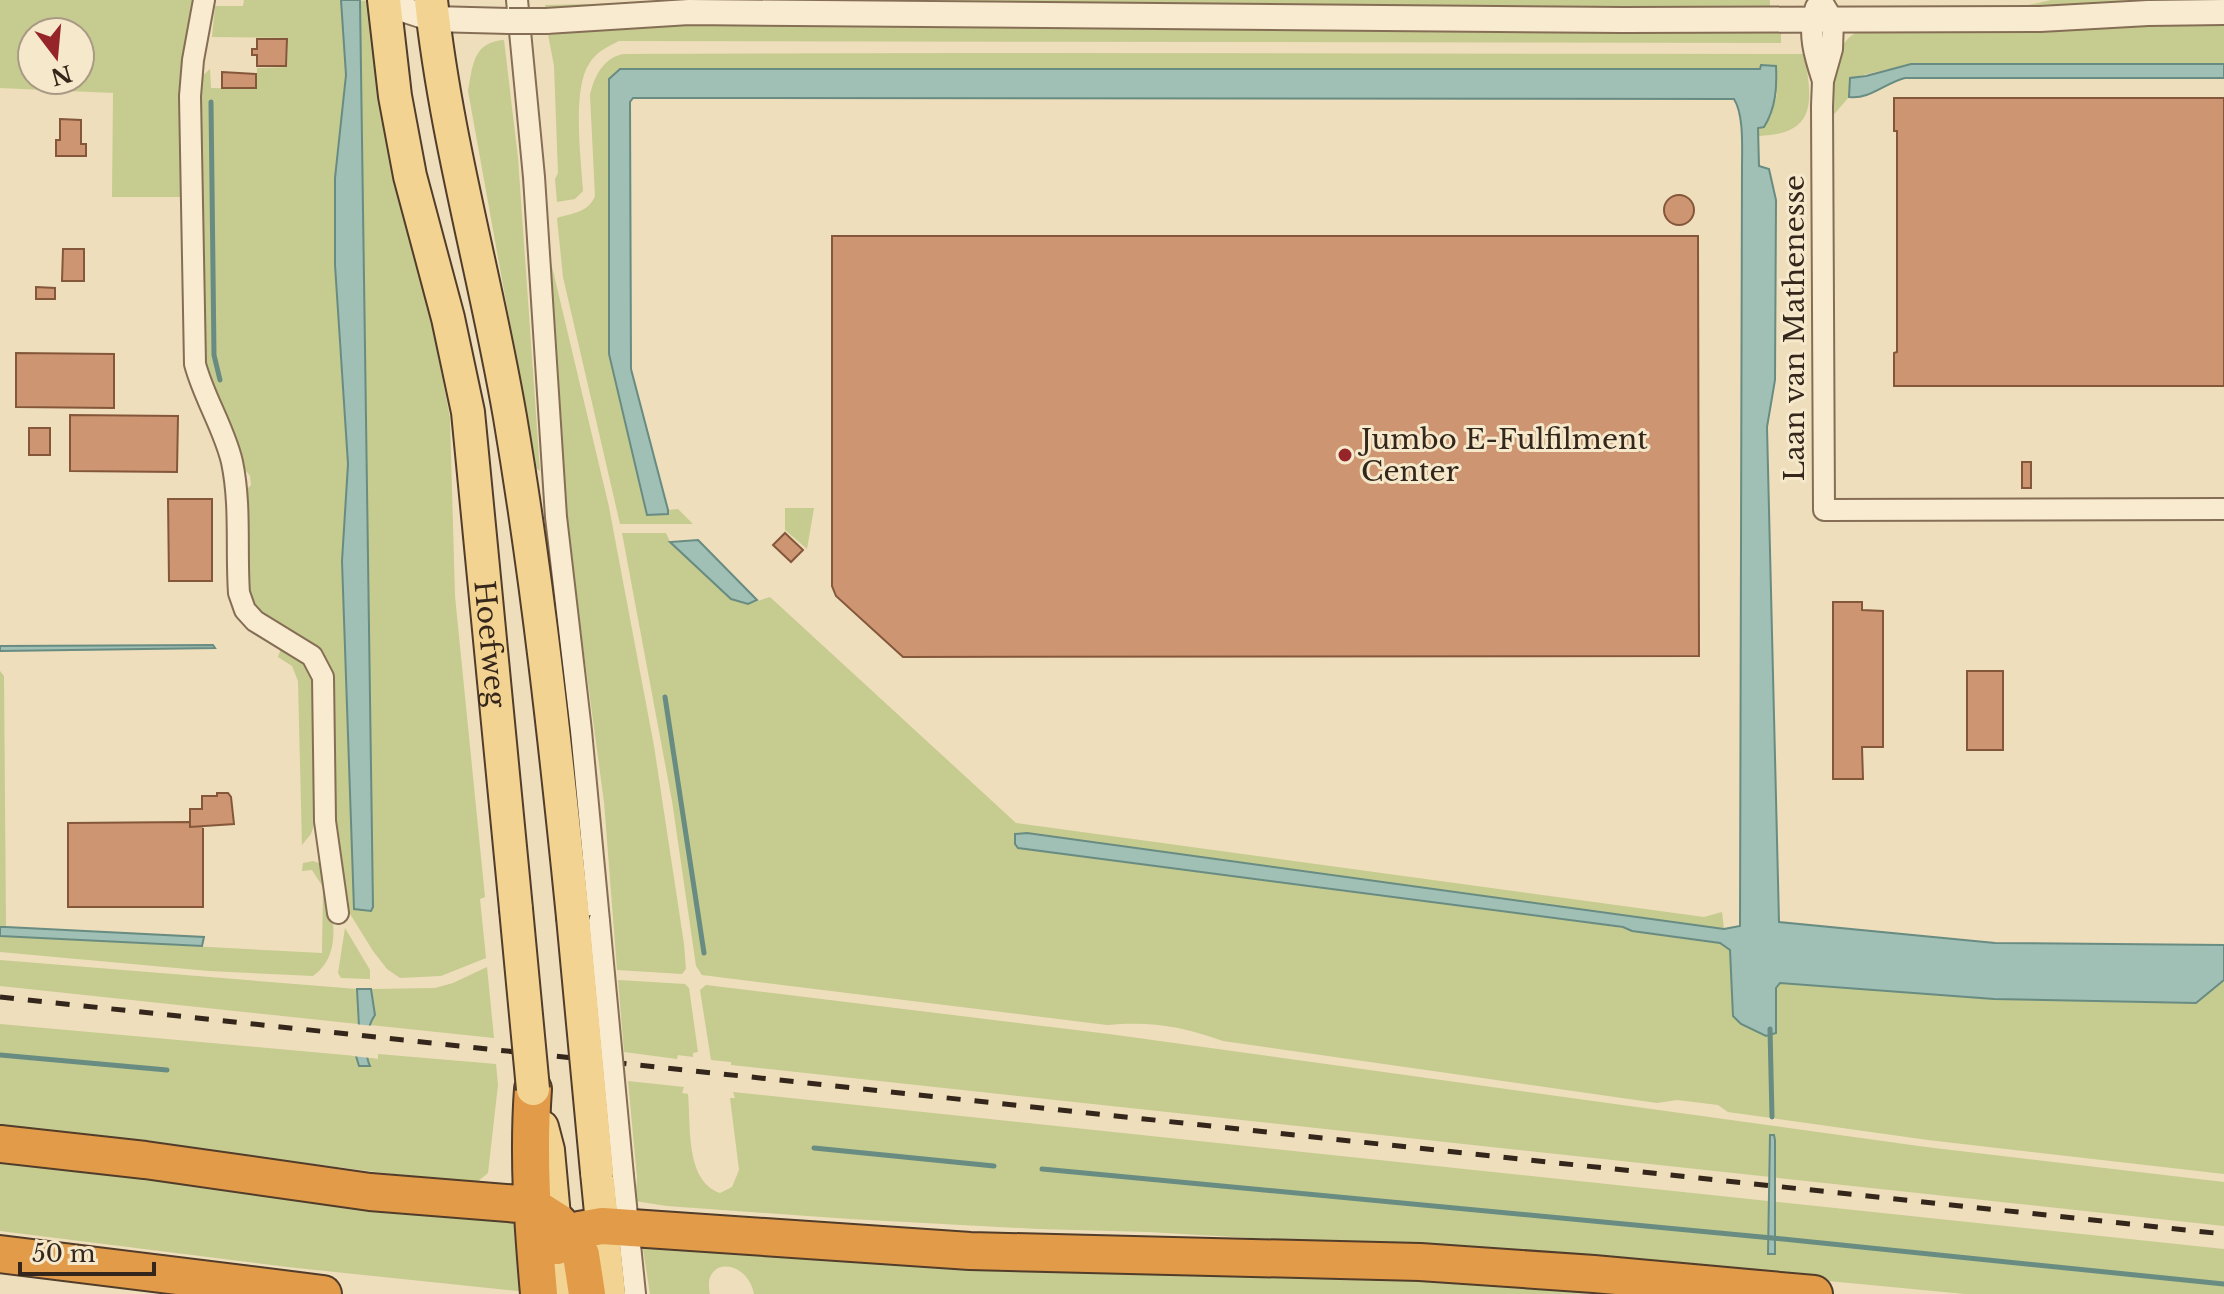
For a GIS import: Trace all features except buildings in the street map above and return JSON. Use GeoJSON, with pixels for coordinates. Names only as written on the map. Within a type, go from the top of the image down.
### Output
{"type":"FeatureCollection","features":[{"type":"Feature","properties":{"kind":"highway"},"geometry":{"type":"LineString","coordinates":[[533,1089],[531,1166],[578,1239],[587,1294]]}},
{"type":"Feature","properties":{"kind":"highway"},"geometry":{"type":"LineString","coordinates":[[0,1144],[174,1164],[370,1192],[484,1202],[578,1239],[1445,1264],[1814,1294]]}},
{"type":"Feature","properties":{"kind":"highway"},"geometry":{"type":"LineString","coordinates":[[484,1202],[531,1166]]}},
{"type":"Feature","properties":{"kind":"highway"},"geometry":{"type":"LineString","coordinates":[[539,1294],[578,1239]]}},
{"type":"Feature","properties":{"kind":"highway"},"geometry":{"type":"LineString","coordinates":[[0,1254],[323,1294]]}},
{"type":"Feature","properties":{"kind":"main road","name":"Hoefweg"},"geometry":{"type":"LineString","coordinates":[[387,1],[395,96],[410,176],[448,318],[470,423],[533,1089]]}},
{"type":"Feature","properties":{"kind":"main road","name":"Hoefweg"},"geometry":{"type":"LineString","coordinates":[[432,10],[456,161],[491,316],[512,432],[586,919],[610,1174],[578,1239],[561,1294]]}},
{"type":"Feature","properties":{"kind":"main road","name":"Hoefweg"},"geometry":{"type":"LineString","coordinates":[[578,1239],[609,1294]]}},
{"type":"Feature","properties":{"kind":"street"},"geometry":{"type":"LineString","coordinates":[[204,0],[190,96],[195,364],[233,465],[239,593],[245,610],[255,621],[312,656],[323,677],[325,821],[338,913]]}},
{"type":"Feature","properties":{"kind":"street"},"geometry":{"type":"LineString","coordinates":[[387,1],[432,10],[513,11],[546,21],[689,12],[1623,20],[1821,10],[2040,19],[2224,12]]}},
{"type":"Feature","properties":{"kind":"street","name":"Laan van Mathenesse"},"geometry":{"type":"LineString","coordinates":[[1821,10],[1813,49],[1823,81],[1824,510],[2224,509]]}},
{"type":"Feature","properties":{"kind":"street","name":"Hoefweg"},"geometry":{"type":"LineString","coordinates":[[513,11],[533,161],[554,505],[581,731],[586,919]]}},
{"type":"Feature","properties":{"kind":"street","name":"Hoefweg"},"geometry":{"type":"LineString","coordinates":[[578,1239],[635,1294]]}},
{"type":"Feature","properties":{"kind":"green space"},"geometry":{"type":"Polygon","coordinates":[[[0,0],[196,0],[182,61],[181,197],[112,197],[113,93],[96,92],[96,16],[16,16],[16,89],[0,88],[0,0]]]}},
{"type":"Feature","properties":{"kind":"green space"},"geometry":{"type":"Polygon","coordinates":[[[244,0],[341,0],[346,75],[335,178],[339,339],[348,464],[342,561],[354,908],[371,911],[360,1],[371,0],[450,418],[455,596],[485,897],[480,899],[486,958],[441,976],[400,978],[387,969],[347,909],[335,820],[332,676],[329,665],[316,646],[261,616],[249,594],[244,492],[251,485],[250,476],[242,466],[236,438],[206,373],[202,351],[200,78],[210,69],[211,88],[257,89],[257,68],[287,67],[288,38],[212,37],[215,6],[243,6],[244,0]]]}},
{"type":"Feature","properties":{"kind":"green space"},"geometry":{"type":"Polygon","coordinates":[[[778,0],[1770,0],[1770,6],[1644,7],[1608,15],[546,12],[545,5],[778,0]]]}},
{"type":"Feature","properties":{"kind":"green space"},"geometry":{"type":"Polygon","coordinates":[[[2051,0],[2224,0],[2224,9],[2015,8],[2051,0]]]}},
{"type":"Feature","properties":{"kind":"green space"},"geometry":{"type":"Polygon","coordinates":[[[968,18],[1781,33],[1781,43],[619,41],[595,56],[584,75],[579,107],[583,191],[575,199],[557,202],[554,66],[548,34],[566,31],[569,26],[968,18]]]}},
{"type":"Feature","properties":{"kind":"green space"},"geometry":{"type":"Polygon","coordinates":[[[2224,20],[2224,64],[1911,64],[1850,78],[1849,97],[1830,119],[1833,69],[1842,47],[1859,31],[2224,20]]]}},
{"type":"Feature","properties":{"kind":"green space"},"geometry":{"type":"Polygon","coordinates":[[[504,40],[518,158],[540,471],[536,468],[468,91],[473,64],[480,50],[504,40]]]}},
{"type":"Feature","properties":{"kind":"green space"},"geometry":{"type":"Polygon","coordinates":[[[623,54],[1804,54],[1809,100],[1807,112],[1792,129],[1759,136],[1758,127],[1771,116],[1777,94],[1761,65],[1761,69],[620,69],[609,354],[667,514],[668,510],[678,509],[693,524],[620,524],[563,277],[557,218],[585,209],[595,196],[590,95],[600,69],[623,54]]]}},
{"type":"Feature","properties":{"kind":"green space"},"geometry":{"type":"Polygon","coordinates":[[[550,258],[609,507],[654,746],[684,944],[686,969],[682,974],[617,970],[604,802],[566,520],[550,258]]]}},
{"type":"Feature","properties":{"kind":"green space"},"geometry":{"type":"Polygon","coordinates":[[[785,508],[814,508],[807,549],[785,530],[785,508]]]}},
{"type":"Feature","properties":{"kind":"green space"},"geometry":{"type":"Polygon","coordinates":[[[622,533],[666,533],[670,542],[731,599],[748,604],[770,597],[1016,823],[1704,917],[1722,912],[1724,929],[1027,833],[1015,834],[1720,943],[1730,950],[1733,1016],[1741,1024],[1766,1036],[1776,1033],[1776,987],[1780,983],[1994,999],[2196,1003],[2224,980],[2224,1174],[1928,1140],[1728,1112],[1718,1105],[1677,1100],[1657,1103],[1223,1041],[1166,1026],[1107,1025],[702,975],[696,966],[672,801],[622,533]]]}},
{"type":"Feature","properties":{"kind":"green space"},"geometry":{"type":"Polygon","coordinates":[[[281,648],[303,661],[315,684],[315,822],[311,834],[302,845],[298,681],[292,666],[278,657],[281,648]]]}},
{"type":"Feature","properties":{"kind":"green space"},"geometry":{"type":"Polygon","coordinates":[[[0,671],[4,676],[6,927],[0,927],[0,671]]]}},
{"type":"Feature","properties":{"kind":"green space"},"geometry":{"type":"Polygon","coordinates":[[[313,861],[322,864],[331,908],[333,939],[324,966],[313,976],[209,971],[0,952],[0,936],[322,953],[323,887],[312,870],[302,871],[303,863],[313,861]]]}},
{"type":"Feature","properties":{"kind":"green space"},"geometry":{"type":"Polygon","coordinates":[[[345,928],[370,970],[370,979],[341,978],[338,973],[345,928]]]}},
{"type":"Feature","properties":{"kind":"green space"},"geometry":{"type":"Polygon","coordinates":[[[0,960],[357,989],[358,1024],[0,986],[0,960]]]}},
{"type":"Feature","properties":{"kind":"green space"},"geometry":{"type":"Polygon","coordinates":[[[487,967],[494,1038],[370,1025],[375,1015],[371,989],[435,988],[487,967]]]}},
{"type":"Feature","properties":{"kind":"green space"},"geometry":{"type":"Polygon","coordinates":[[[618,980],[685,984],[689,988],[698,1052],[693,1053],[693,1057],[678,1055],[677,1059],[624,1052],[618,980]]]}},
{"type":"Feature","properties":{"kind":"green space"},"geometry":{"type":"Polygon","coordinates":[[[706,985],[1109,1034],[1926,1147],[2224,1182],[2224,1226],[731,1065],[731,1062],[711,1060],[700,990],[706,985]]]}},
{"type":"Feature","properties":{"kind":"green space"},"geometry":{"type":"Polygon","coordinates":[[[0,1024],[356,1056],[359,1065],[370,1065],[366,1057],[378,1059],[378,1054],[496,1064],[498,1085],[488,1173],[477,1182],[441,1180],[0,1125],[0,1024]]]}},
{"type":"Feature","properties":{"kind":"green space"},"geometry":{"type":"Polygon","coordinates":[[[628,1081],[684,1087],[682,1093],[688,1094],[695,1165],[709,1187],[720,1193],[732,1187],[739,1170],[730,1098],[735,1098],[733,1092],[2224,1249],[2224,1294],[1965,1294],[1562,1256],[1149,1232],[850,1219],[667,1206],[635,1201],[637,1178],[628,1081]]]}},
{"type":"Feature","properties":{"kind":"green space"},"geometry":{"type":"Polygon","coordinates":[[[0,1154],[523,1215],[528,1292],[287,1267],[0,1231],[0,1154]]]}},
{"type":"Feature","properties":{"kind":"green space"},"geometry":{"type":"Polygon","coordinates":[[[642,1243],[1756,1294],[754,1294],[743,1274],[735,1268],[726,1267],[712,1273],[710,1294],[650,1294],[642,1243]]]}},
{"type":"Feature","properties":{"kind":"water"},"geometry":{"type":"Polygon","coordinates":[[[341,0],[360,0],[371,911],[354,909],[342,561],[348,464],[335,265],[335,178],[346,75],[341,0]]]}},
{"type":"Feature","properties":{"kind":"water"},"geometry":{"type":"Polygon","coordinates":[[[1911,64],[2224,64],[2224,78],[1905,78],[1870,94],[1849,97],[1850,78],[1911,64]]]}},
{"type":"Feature","properties":{"kind":"water"},"geometry":{"type":"Polygon","coordinates":[[[1761,65],[1776,66],[1771,112],[1764,127],[1758,128],[1759,166],[1769,169],[1776,200],[1775,380],[1767,427],[1779,922],[1995,943],[2224,945],[2224,980],[2196,1003],[1994,999],[1780,983],[1776,988],[1776,1033],[1766,1036],[1741,1024],[1733,1016],[1730,950],[1720,943],[1632,931],[1623,927],[1018,848],[1015,844],[1015,834],[1027,833],[1724,929],[1740,926],[1742,141],[1741,122],[1734,99],[633,98],[630,102],[631,369],[668,510],[668,514],[647,515],[609,354],[609,79],[620,69],[1760,69],[1761,65]]]}},
{"type":"Feature","properties":{"kind":"water"},"geometry":{"type":"Polygon","coordinates":[[[698,540],[757,600],[748,604],[731,599],[670,542],[698,540]]]}},
{"type":"Feature","properties":{"kind":"water"},"geometry":{"type":"Polygon","coordinates":[[[213,645],[215,648],[0,651],[0,646],[213,645]]]}},
{"type":"Feature","properties":{"kind":"water"},"geometry":{"type":"Polygon","coordinates":[[[0,927],[204,937],[202,946],[0,936],[0,927]]]}},
{"type":"Feature","properties":{"kind":"water"},"geometry":{"type":"Polygon","coordinates":[[[357,989],[371,989],[375,1015],[367,1040],[370,1066],[359,1066],[356,1056],[359,1027],[357,989]]]}},
{"type":"Feature","properties":{"kind":"water"},"geometry":{"type":"Polygon","coordinates":[[[1770,1135],[1774,1135],[1775,1140],[1775,1254],[1768,1254],[1770,1135]]]}},
{"type":"Feature","properties":{"kind":"pier"},"geometry":{"type":"Polygon","coordinates":[[[354,1024],[374,1026],[371,1058],[352,1056],[354,1024]]]}},
{"type":"Feature","properties":{"kind":"waterway"},"geometry":{"type":"LineString","coordinates":[[211,102],[214,355],[220,380]]}},
{"type":"Feature","properties":{"kind":"waterway"},"geometry":{"type":"LineString","coordinates":[[665,697],[704,953]]}},
{"type":"Feature","properties":{"kind":"waterway"},"geometry":{"type":"LineString","coordinates":[[1770,1029],[1772,1117]]}},
{"type":"Feature","properties":{"kind":"waterway"},"geometry":{"type":"LineString","coordinates":[[0,1055],[167,1070]]}},
{"type":"Feature","properties":{"kind":"waterway"},"geometry":{"type":"LineString","coordinates":[[814,1148],[994,1166]]}},
{"type":"Feature","properties":{"kind":"waterway"},"geometry":{"type":"LineString","coordinates":[[1042,1169],[2224,1284]]}},
{"type":"Feature","properties":{"kind":"railway"},"geometry":{"type":"LineString","coordinates":[[0,997],[2224,1234]]}},
{"type":"Feature","properties":{"kind":"place","name":"Jumbo E-Fulfilment Center"},"geometry":{"type":"Point","coordinates":[1345,455]}}]}
